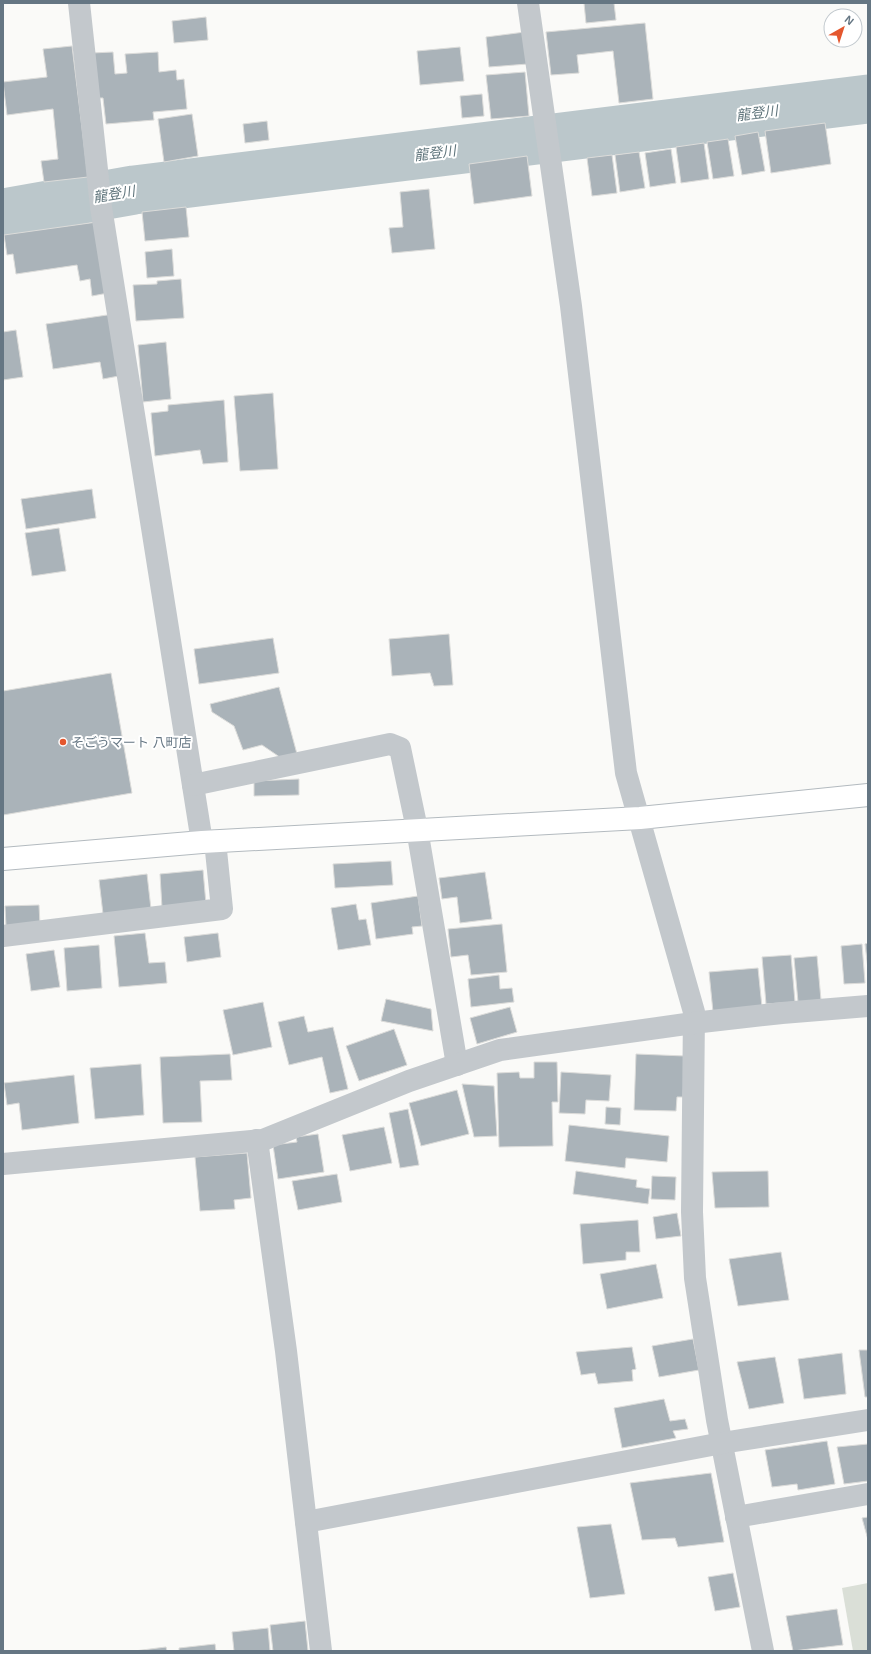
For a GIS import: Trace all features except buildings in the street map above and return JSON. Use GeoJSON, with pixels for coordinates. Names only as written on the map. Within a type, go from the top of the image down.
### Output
{"type":"FeatureCollection","features":[{"type":"Feature","properties":{"kind":"street"},"geometry":{"type":"LineString","coordinates":[[3,936],[222,909],[208,842],[193,785],[101,207],[79,3]]}},
{"type":"Feature","properties":{"kind":"street"},"geometry":{"type":"LineString","coordinates":[[528,3],[571,306],[626,772],[694,1012],[692,1212],[695,1278],[722,1443],[762,1651]]}},
{"type":"Feature","properties":{"kind":"street"},"geometry":{"type":"LineString","coordinates":[[193,785],[390,744],[400,748],[417,830],[456,1065]]}},
{"type":"Feature","properties":{"kind":"street"},"geometry":{"type":"LineString","coordinates":[[3,860],[208,842],[640,818],[868,795]]}},
{"type":"Feature","properties":{"kind":"street"},"geometry":{"type":"LineString","coordinates":[[3,1164],[263,1140],[409,1081],[500,1050],[693,1022],[868,1006]]}},
{"type":"Feature","properties":{"kind":"street"},"geometry":{"type":"LineString","coordinates":[[257,1140],[286,1351],[321,1651]]}},
{"type":"Feature","properties":{"kind":"street"},"geometry":{"type":"LineString","coordinates":[[306,1522],[722,1443],[868,1420]]}},
{"type":"Feature","properties":{"kind":"street"},"geometry":{"type":"LineString","coordinates":[[736,1517],[868,1494]]}},
{"type":"Feature","properties":{"kind":"shaded area"},"geometry":{"type":"Polygon","coordinates":[[[868,1583],[868,1651],[853,1651],[842,1588],[868,1583]]]}},
{"type":"Feature","properties":{"kind":"waterway","name":"龍登川"},"geometry":{"type":"LineString","coordinates":[[3,213],[134,190],[868,99]]}},
{"type":"Feature","properties":{"kind":"place","name":"そごうマート 八町店"},"geometry":{"type":"Point","coordinates":[63,742]}}]}
